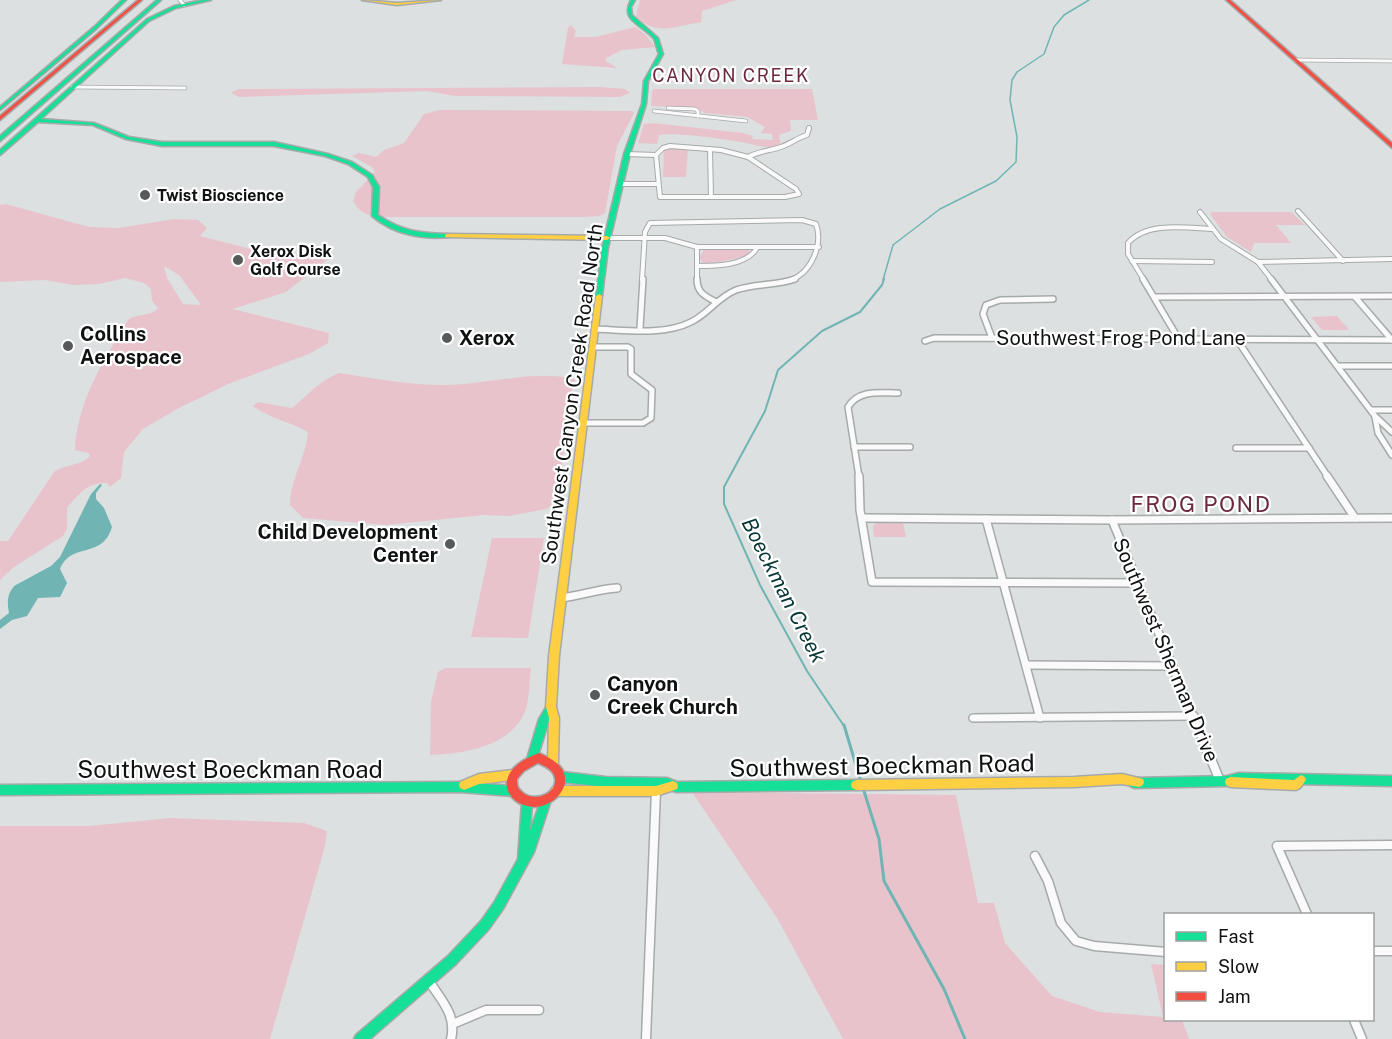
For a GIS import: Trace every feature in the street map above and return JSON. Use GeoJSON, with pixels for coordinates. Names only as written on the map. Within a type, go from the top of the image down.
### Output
{"type":"FeatureCollection","features":[{"type":"Feature","properties":{"kind":"main road"},"geometry":{"type":"LineString","coordinates":[[0,109],[95,28],[124,0]]}},
{"type":"Feature","properties":{"kind":"main road"},"geometry":{"type":"LineString","coordinates":[[0,119],[138,0]]}},
{"type":"Feature","properties":{"kind":"main road"},"geometry":{"type":"LineString","coordinates":[[0,139],[160,0]]}},
{"type":"Feature","properties":{"kind":"main road"},"geometry":{"type":"LineString","coordinates":[[0,153],[148,20],[182,2],[209,0]]}},
{"type":"Feature","properties":{"kind":"main road"},"geometry":{"type":"LineString","coordinates":[[364,0],[412,4],[439,0]]}},
{"type":"Feature","properties":{"kind":"main road"},"geometry":{"type":"LineString","coordinates":[[392,3],[428,0]]}},
{"type":"Feature","properties":{"kind":"main road","name":"Southwest Canyon Creek Road North"},"geometry":{"type":"LineString","coordinates":[[532,759],[537,749],[542,717],[551,707],[561,598],[607,238],[627,154],[643,108],[646,81],[659,60],[661,50],[654,37],[630,15],[629,7],[633,0]]}},
{"type":"Feature","properties":{"kind":"main road"},"geometry":{"type":"LineString","coordinates":[[1228,0],[1392,146]]}},
{"type":"Feature","properties":{"kind":"main road"},"geometry":{"type":"LineString","coordinates":[[36,120],[94,124],[128,138],[162,144],[274,144],[327,155],[350,163],[366,172],[375,185],[374,211],[377,219],[391,228],[414,235],[607,238]]}},
{"type":"Feature","properties":{"kind":"main road","name":"Southwest Canyon Creek Road North"},"geometry":{"type":"LineString","coordinates":[[551,707],[555,713],[551,744],[553,762]]}},
{"type":"Feature","properties":{"kind":"main road"},"geometry":{"type":"LineString","coordinates":[[360,1039],[461,952],[481,929],[509,886],[523,857],[530,849],[539,814],[546,800],[556,791],[562,777],[559,768],[553,762],[546,759],[532,759],[518,768],[513,775],[513,791],[527,802],[546,800]]}},
{"type":"Feature","properties":{"kind":"main road","name":"Southwest Boeckman Road"},"geometry":{"type":"LineString","coordinates":[[460,786],[479,779],[513,775]]}},
{"type":"Feature","properties":{"kind":"main road","name":"Southwest Boeckman Road"},"geometry":{"type":"LineString","coordinates":[[562,777],[606,782],[667,783],[673,786]]}},
{"type":"Feature","properties":{"kind":"main road","name":"Southwest Boeckman Road"},"geometry":{"type":"LineString","coordinates":[[556,791],[656,791],[673,786],[1092,782],[1106,779],[1133,779],[1139,782],[1224,781],[1242,784],[1296,785],[1301,780],[1392,781]]}},
{"type":"Feature","properties":{"kind":"main road","name":"Southwest Boeckman Road"},"geometry":{"type":"LineString","coordinates":[[0,790],[460,786],[513,791]]}},
{"type":"Feature","properties":{"kind":"main road"},"geometry":{"type":"LineString","coordinates":[[523,857],[527,802]]}},
{"type":"Feature","properties":{"kind":"street"},"geometry":{"type":"LineString","coordinates":[[1295,60],[1392,61]]}},
{"type":"Feature","properties":{"kind":"street"},"geometry":{"type":"LineString","coordinates":[[72,87],[185,87]]}},
{"type":"Feature","properties":{"kind":"street"},"geometry":{"type":"LineString","coordinates":[[643,108],[692,109],[698,111],[698,116]]}},
{"type":"Feature","properties":{"kind":"street"},"geometry":{"type":"LineString","coordinates":[[654,111],[746,122]]}},
{"type":"Feature","properties":{"kind":"street"},"geometry":{"type":"LineString","coordinates":[[748,157],[757,152],[786,146],[795,138],[807,135],[809,128]]}},
{"type":"Feature","properties":{"kind":"street"},"geometry":{"type":"LineString","coordinates":[[627,154],[656,155],[663,148],[670,146],[710,149],[748,157],[796,189],[799,194],[793,197],[660,196],[658,184],[660,166],[656,155]]}},
{"type":"Feature","properties":{"kind":"street"},"geometry":{"type":"LineString","coordinates":[[710,149],[711,197]]}},
{"type":"Feature","properties":{"kind":"street"},"geometry":{"type":"LineString","coordinates":[[621,184],[658,184]]}},
{"type":"Feature","properties":{"kind":"street"},"geometry":{"type":"LineString","coordinates":[[1298,211],[1343,261]]}},
{"type":"Feature","properties":{"kind":"street"},"geometry":{"type":"LineString","coordinates":[[1200,212],[1224,242],[1258,262],[1375,416],[1392,432]]}},
{"type":"Feature","properties":{"kind":"street"},"geometry":{"type":"LineString","coordinates":[[595,329],[664,328],[685,325],[716,302],[743,288],[795,279],[819,247],[818,227],[807,220],[655,222],[647,225],[644,238],[640,328]]}},
{"type":"Feature","properties":{"kind":"street"},"geometry":{"type":"LineString","coordinates":[[1178,338],[1132,261],[1126,245],[1136,233],[1162,229],[1213,229]]}},
{"type":"Feature","properties":{"kind":"street"},"geometry":{"type":"LineString","coordinates":[[607,238],[675,239],[697,247],[819,247]]}},
{"type":"Feature","properties":{"kind":"street"},"geometry":{"type":"LineString","coordinates":[[697,247],[698,291],[716,302]]}},
{"type":"Feature","properties":{"kind":"street"},"geometry":{"type":"LineString","coordinates":[[697,266],[712,266],[748,258],[756,253],[757,248]]}},
{"type":"Feature","properties":{"kind":"street"},"geometry":{"type":"LineString","coordinates":[[1258,262],[1392,259]]}},
{"type":"Feature","properties":{"kind":"street"},"geometry":{"type":"LineString","coordinates":[[1132,261],[1212,262]]}},
{"type":"Feature","properties":{"kind":"street"},"geometry":{"type":"LineString","coordinates":[[1154,297],[1392,296]]}},
{"type":"Feature","properties":{"kind":"street"},"geometry":{"type":"LineString","coordinates":[[1355,297],[1391,338]]}},
{"type":"Feature","properties":{"kind":"street"},"geometry":{"type":"LineString","coordinates":[[992,338],[983,314],[986,305],[1000,300],[1053,299]]}},
{"type":"Feature","properties":{"kind":"street","name":"Southwest Frog Pond Lane"},"geometry":{"type":"LineString","coordinates":[[925,341],[934,338],[1391,338]]}},
{"type":"Feature","properties":{"kind":"street"},"geometry":{"type":"LineString","coordinates":[[1236,338],[1355,518]]}},
{"type":"Feature","properties":{"kind":"street"},"geometry":{"type":"LineString","coordinates":[[583,423],[643,423],[651,418],[652,390],[632,374],[631,349],[628,347],[593,347]]}},
{"type":"Feature","properties":{"kind":"street"},"geometry":{"type":"LineString","coordinates":[[1338,366],[1392,366]]}},
{"type":"Feature","properties":{"kind":"street"},"geometry":{"type":"LineString","coordinates":[[898,393],[865,394],[855,397],[850,402],[849,416],[872,582],[1138,583]]}},
{"type":"Feature","properties":{"kind":"street"},"geometry":{"type":"LineString","coordinates":[[1371,410],[1392,410]]}},
{"type":"Feature","properties":{"kind":"street"},"geometry":{"type":"LineString","coordinates":[[1375,416],[1378,433],[1392,455]]}},
{"type":"Feature","properties":{"kind":"street"},"geometry":{"type":"LineString","coordinates":[[854,447],[910,447]]}},
{"type":"Feature","properties":{"kind":"street"},"geometry":{"type":"LineString","coordinates":[[1236,448],[1309,448]]}},
{"type":"Feature","properties":{"kind":"street"},"geometry":{"type":"LineString","coordinates":[[862,518],[1112,520],[1392,518]]}},
{"type":"Feature","properties":{"kind":"street"},"geometry":{"type":"LineString","coordinates":[[986,519],[1040,718]]}},
{"type":"Feature","properties":{"kind":"street","name":"Southwest Sherman Drive"},"geometry":{"type":"LineString","coordinates":[[1112,520],[1194,716],[1224,781]]}},
{"type":"Feature","properties":{"kind":"street"},"geometry":{"type":"LineString","coordinates":[[561,598],[583,596],[603,589],[617,588]]}},
{"type":"Feature","properties":{"kind":"street"},"geometry":{"type":"LineString","coordinates":[[1026,665],[1173,666]]}},
{"type":"Feature","properties":{"kind":"street"},"geometry":{"type":"LineString","coordinates":[[973,718],[1194,716]]}},
{"type":"Feature","properties":{"kind":"street"},"geometry":{"type":"LineString","coordinates":[[646,1039],[656,791]]}},
{"type":"Feature","properties":{"kind":"street"},"geometry":{"type":"LineString","coordinates":[[1306,913],[1277,846],[1392,845]]}},
{"type":"Feature","properties":{"kind":"street"},"geometry":{"type":"LineString","coordinates":[[1035,856],[1048,881],[1061,923],[1076,941],[1094,946],[1164,952]]}},
{"type":"Feature","properties":{"kind":"street"},"geometry":{"type":"LineString","coordinates":[[1374,951],[1392,951]]}},
{"type":"Feature","properties":{"kind":"street"},"geometry":{"type":"LineString","coordinates":[[429,981],[453,1016],[455,1023],[451,1039]]}},
{"type":"Feature","properties":{"kind":"street"},"geometry":{"type":"LineString","coordinates":[[455,1023],[486,1010],[539,1010]]}},
{"type":"Feature","properties":{"kind":"street"},"geometry":{"type":"LineString","coordinates":[[1353,1021],[1362,1039]]}},
{"type":"Feature","properties":{"kind":"shaded area"},"geometry":{"type":"Polygon","coordinates":[[[640,0],[736,0],[702,11],[701,22],[659,28],[651,26],[636,16],[640,0]]]}},
{"type":"Feature","properties":{"kind":"shaded area"},"geometry":{"type":"Polygon","coordinates":[[[571,25],[576,31],[574,37],[596,37],[635,27],[646,35],[655,47],[622,50],[606,58],[606,61],[617,68],[562,64],[568,28],[571,25]]]}},
{"type":"Feature","properties":{"kind":"shaded area"},"geometry":{"type":"Polygon","coordinates":[[[600,87],[625,89],[630,93],[620,97],[455,96],[427,91],[239,97],[232,92],[239,89],[600,87]]]}},
{"type":"Feature","properties":{"kind":"shaded area"},"geometry":{"type":"Polygon","coordinates":[[[654,89],[812,89],[818,120],[790,120],[791,131],[779,135],[781,147],[763,147],[717,138],[675,134],[659,135],[657,144],[638,143],[644,124],[653,123],[743,133],[753,136],[752,139],[773,140],[772,134],[761,133],[765,127],[747,117],[705,113],[695,108],[651,106],[654,89]]]}},
{"type":"Feature","properties":{"kind":"shaded area"},"geometry":{"type":"Polygon","coordinates":[[[440,110],[632,111],[634,113],[617,146],[605,213],[599,216],[582,217],[383,217],[362,212],[353,201],[356,192],[375,172],[372,167],[352,156],[359,153],[376,157],[384,150],[404,143],[424,114],[440,110]]]}},
{"type":"Feature","properties":{"kind":"shaded area"},"geometry":{"type":"Polygon","coordinates":[[[664,149],[688,149],[686,177],[663,177],[664,149]]]}},
{"type":"Feature","properties":{"kind":"shaded area"},"geometry":{"type":"Polygon","coordinates":[[[6,204],[89,227],[118,228],[175,219],[198,220],[207,228],[200,236],[290,259],[308,253],[328,259],[286,292],[233,309],[329,333],[328,343],[309,354],[228,384],[143,429],[124,452],[121,478],[110,487],[107,483],[100,483],[84,490],[67,508],[67,529],[63,536],[14,567],[0,580],[0,541],[8,541],[54,472],[82,462],[90,456],[89,453],[75,450],[77,432],[86,398],[110,350],[128,320],[152,313],[158,308],[152,301],[151,289],[144,283],[125,278],[99,284],[73,285],[45,280],[0,282],[0,205],[6,204]],[[164,266],[167,278],[183,304],[201,305],[179,275],[164,266]]]}},
{"type":"Feature","properties":{"kind":"shaded area"},"geometry":{"type":"Polygon","coordinates":[[[1212,212],[1291,212],[1305,225],[1276,225],[1291,243],[1254,243],[1251,252],[1227,237],[1210,214],[1212,212]]]}},
{"type":"Feature","properties":{"kind":"shaded area"},"geometry":{"type":"Polygon","coordinates":[[[748,249],[752,255],[705,265],[699,258],[704,250],[748,249]]]}},
{"type":"Feature","properties":{"kind":"shaded area"},"geometry":{"type":"Polygon","coordinates":[[[1337,316],[1349,330],[1322,330],[1311,317],[1337,316]]]}},
{"type":"Feature","properties":{"kind":"shaded area"},"geometry":{"type":"Polygon","coordinates":[[[339,373],[428,385],[458,385],[542,376],[575,379],[566,413],[565,446],[556,503],[546,509],[509,516],[484,515],[386,525],[303,518],[290,505],[308,432],[253,406],[258,402],[292,408],[320,384],[339,373]]]}},
{"type":"Feature","properties":{"kind":"shaded area"},"geometry":{"type":"Polygon","coordinates":[[[877,523],[903,523],[906,537],[874,537],[873,526],[877,523]]]}},
{"type":"Feature","properties":{"kind":"shaded area"},"geometry":{"type":"Polygon","coordinates":[[[492,538],[544,538],[528,638],[471,637],[492,538]]]}},
{"type":"Feature","properties":{"kind":"shaded area"},"geometry":{"type":"Polygon","coordinates":[[[445,668],[531,668],[524,714],[507,734],[495,741],[470,750],[430,755],[431,702],[438,672],[445,668]]]}},
{"type":"Feature","properties":{"kind":"shaded area"},"geometry":{"type":"Polygon","coordinates":[[[692,792],[956,795],[978,903],[994,903],[1005,943],[1052,996],[1100,1012],[1163,1017],[1151,964],[1164,965],[1164,1021],[1182,1021],[1189,1039],[843,1039],[777,918],[692,792]]]}},
{"type":"Feature","properties":{"kind":"shaded area"},"geometry":{"type":"Polygon","coordinates":[[[171,818],[304,823],[327,831],[325,846],[270,1039],[0,1039],[0,826],[89,826],[171,818]]]}},
{"type":"Feature","properties":{"kind":"water"},"geometry":{"type":"Polygon","coordinates":[[[100,484],[102,485],[96,493],[96,499],[104,508],[112,527],[107,537],[101,544],[72,555],[65,561],[60,569],[67,583],[60,597],[38,598],[27,616],[12,620],[0,629],[0,620],[9,613],[8,599],[14,586],[51,566],[60,557],[91,494],[100,484]]]}},
{"type":"Feature","properties":{"kind":"waterway","name":"Boeckman Creek"},"geometry":{"type":"LineString","coordinates":[[883,280],[893,245],[940,209],[996,181],[1016,162],[1017,137],[1010,100],[1012,80],[1017,72],[1044,54],[1054,27],[1064,15],[1089,0]]}},
{"type":"Feature","properties":{"kind":"waterway","name":"Boeckman Creek"},"geometry":{"type":"LineString","coordinates":[[844,726],[807,671],[760,585],[724,504],[724,487],[765,411],[778,370],[822,331],[860,312],[882,285],[884,279]]}},
{"type":"Feature","properties":{"kind":"waterway","name":"Boeckman Creek"},"geometry":{"type":"LineString","coordinates":[[844,725],[861,782]]}},
{"type":"Feature","properties":{"kind":"waterway","name":"Boeckman Creek"},"geometry":{"type":"LineString","coordinates":[[863,788],[879,839],[884,881],[944,989],[965,1039]]}},
{"type":"Feature","properties":{"kind":"traffic: fast"},"geometry":{"type":"LineString","coordinates":[[0,109],[95,28],[124,0]]}},
{"type":"Feature","properties":{"kind":"traffic: fast"},"geometry":{"type":"LineString","coordinates":[[0,139],[159,0]]}},
{"type":"Feature","properties":{"kind":"traffic: fast"},"geometry":{"type":"LineString","coordinates":[[0,153],[148,20],[175,7],[209,0]]}},
{"type":"Feature","properties":{"kind":"traffic: fast"},"geometry":{"type":"LineString","coordinates":[[599,296],[605,248],[627,154],[644,104],[646,81],[661,54],[656,39],[630,15],[629,7],[633,0]]}},
{"type":"Feature","properties":{"kind":"traffic: fast"},"geometry":{"type":"LineString","coordinates":[[36,120],[94,124],[128,138],[162,144],[274,144],[326,155],[350,163],[370,176],[376,187],[375,216],[409,233],[447,236]]}},
{"type":"Feature","properties":{"kind":"traffic: fast"},"geometry":{"type":"LineString","coordinates":[[532,759],[544,719],[551,707]]}},
{"type":"Feature","properties":{"kind":"traffic: fast"},"geometry":{"type":"LineString","coordinates":[[562,777],[606,782],[667,783],[676,787],[856,785]]}},
{"type":"Feature","properties":{"kind":"traffic: fast"},"geometry":{"type":"LineString","coordinates":[[1134,783],[1227,781],[1239,778],[1392,781]]}},
{"type":"Feature","properties":{"kind":"traffic: fast"},"geometry":{"type":"LineString","coordinates":[[0,790],[460,787],[513,791]]}},
{"type":"Feature","properties":{"kind":"traffic: fast"},"geometry":{"type":"LineString","coordinates":[[360,1039],[452,960],[485,925],[499,905],[530,848],[546,800]]}},
{"type":"Feature","properties":{"kind":"traffic: fast"},"geometry":{"type":"LineString","coordinates":[[523,857],[527,802]]}},
{"type":"Feature","properties":{"kind":"traffic: slow"},"geometry":{"type":"LineString","coordinates":[[364,0],[397,4],[439,0]]}},
{"type":"Feature","properties":{"kind":"traffic: slow"},"geometry":{"type":"LineString","coordinates":[[447,236],[607,238]]}},
{"type":"Feature","properties":{"kind":"traffic: slow"},"geometry":{"type":"LineString","coordinates":[[553,762],[554,718],[551,707],[554,656],[599,296]]}},
{"type":"Feature","properties":{"kind":"traffic: slow"},"geometry":{"type":"LineString","coordinates":[[464,785],[479,779],[513,775]]}},
{"type":"Feature","properties":{"kind":"traffic: slow"},"geometry":{"type":"LineString","coordinates":[[856,785],[1074,782],[1122,779],[1139,782]]}},
{"type":"Feature","properties":{"kind":"traffic: slow"},"geometry":{"type":"LineString","coordinates":[[1230,782],[1296,785],[1301,780]]}},
{"type":"Feature","properties":{"kind":"traffic: slow"},"geometry":{"type":"LineString","coordinates":[[556,791],[656,791],[673,786]]}},
{"type":"Feature","properties":{"kind":"traffic: jam"},"geometry":{"type":"LineString","coordinates":[[0,119],[140,0]]}},
{"type":"Feature","properties":{"kind":"traffic: jam"},"geometry":{"type":"LineString","coordinates":[[1228,0],[1392,146]]}},
{"type":"Feature","properties":{"kind":"traffic: jam"},"geometry":{"type":"LineString","coordinates":[[539,758],[553,765],[559,774],[560,783],[556,792],[548,799],[528,802],[513,791],[512,779],[520,768],[539,758]]}},
{"type":"Feature","properties":{"kind":"place","name":"Twist Bioscience"},"geometry":{"type":"Point","coordinates":[145,195]}},
{"type":"Feature","properties":{"kind":"place","name":"Xerox Disk Golf Course"},"geometry":{"type":"Point","coordinates":[238,260]}},
{"type":"Feature","properties":{"kind":"place","name":"Xerox"},"geometry":{"type":"Point","coordinates":[447,338]}},
{"type":"Feature","properties":{"kind":"place","name":"Collins Aerospace"},"geometry":{"type":"Point","coordinates":[68,346]}},
{"type":"Feature","properties":{"kind":"place","name":"Child Development Center"},"geometry":{"type":"Point","coordinates":[450,544]}},
{"type":"Feature","properties":{"kind":"place","name":"Canyon Creek Church"},"geometry":{"type":"Point","coordinates":[595,695]}},
{"type":"Feature","properties":{"kind":"district","name":"CANYON CREEK"},"geometry":{"type":"Point","coordinates":[731,75]}},
{"type":"Feature","properties":{"kind":"district","name":"FROG POND"},"geometry":{"type":"Point","coordinates":[1201,504]}}]}
